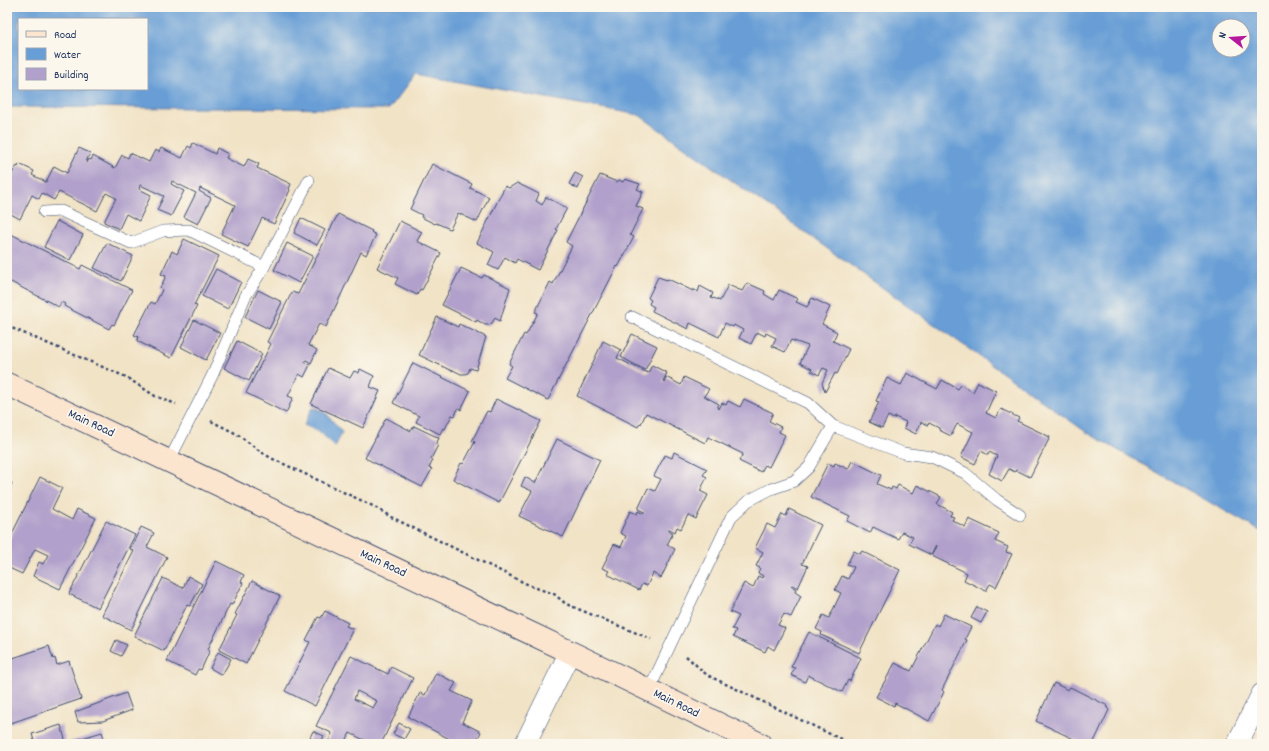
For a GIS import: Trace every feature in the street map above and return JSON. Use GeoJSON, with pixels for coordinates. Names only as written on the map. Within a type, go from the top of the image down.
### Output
{"type":"FeatureCollection","features":[{"type":"Feature","properties":{"kind":"main road","name":"Main Road"},"geometry":{"type":"LineString","coordinates":[[7,384],[760,744]]}},
{"type":"Feature","properties":{"kind":"street"},"geometry":{"type":"LineString","coordinates":[[525,744],[570,652]]}},
{"type":"Feature","properties":{"kind":"street"},"geometry":{"type":"LineString","coordinates":[[1237,744],[1262,694]]}},
{"type":"Feature","properties":{"kind":"lane"},"geometry":{"type":"LineString","coordinates":[[169,461],[214,374],[234,328],[245,297],[264,267],[308,180]]}},
{"type":"Feature","properties":{"kind":"lane"},"geometry":{"type":"LineString","coordinates":[[44,212],[60,211],[131,243],[163,231],[189,230],[264,267]]}},
{"type":"Feature","properties":{"kind":"lane"},"geometry":{"type":"LineString","coordinates":[[632,317],[808,403],[833,426],[903,453],[932,458],[965,473],[997,500],[1020,515]]}},
{"type":"Feature","properties":{"kind":"lane"},"geometry":{"type":"LineString","coordinates":[[649,690],[731,517],[748,501],[771,489],[794,481],[809,467],[833,426]]}},
{"type":"Feature","properties":{"kind":"path"},"geometry":{"type":"LineString","coordinates":[[7,326],[126,378],[154,396],[237,434],[270,458],[373,506],[391,517],[533,587],[554,594],[566,604],[681,651],[707,675],[851,744]]}},
{"type":"Feature","properties":{"kind":"water"},"geometry":{"type":"Polygon","coordinates":[[[7,7],[1262,7],[1262,532],[1086,432],[639,115],[416,74],[389,109],[7,107],[7,7]]]}},
{"type":"Feature","properties":{"kind":"water"},"geometry":{"type":"Polygon","coordinates":[[[313,407],[325,412],[342,432],[335,447],[320,432],[304,425],[313,407]]]}},
{"type":"Feature","properties":{"kind":"building"},"geometry":{"type":"Polygon","coordinates":[[[193,143],[215,154],[217,148],[228,154],[226,158],[244,167],[248,159],[259,164],[257,168],[291,184],[290,190],[274,224],[262,218],[248,247],[221,234],[235,205],[200,188],[199,191],[211,198],[198,224],[184,217],[196,193],[172,181],[171,184],[184,191],[171,216],[157,210],[164,196],[140,185],[139,189],[151,195],[139,221],[126,214],[119,229],[104,222],[116,198],[106,193],[97,211],[59,192],[54,200],[42,193],[39,199],[32,195],[20,219],[7,212],[7,180],[11,172],[12,173],[17,166],[18,167],[19,164],[34,171],[32,175],[46,182],[54,166],[67,173],[79,148],[90,153],[86,162],[87,163],[93,156],[115,168],[122,155],[128,158],[130,153],[149,162],[155,150],[159,152],[161,148],[182,158],[188,146],[191,148],[193,143]]]}},
{"type":"Feature","properties":{"kind":"building"},"geometry":{"type":"Polygon","coordinates":[[[432,164],[472,184],[470,188],[489,197],[477,222],[458,213],[450,229],[421,217],[422,215],[410,209],[432,164]]]}},
{"type":"Feature","properties":{"kind":"building"},"geometry":{"type":"Polygon","coordinates":[[[575,173],[583,177],[578,189],[569,184],[575,173]]]}},
{"type":"Feature","properties":{"kind":"building"},"geometry":{"type":"Polygon","coordinates":[[[600,175],[617,182],[619,180],[623,182],[625,179],[640,184],[637,189],[643,192],[636,206],[643,209],[630,235],[634,237],[618,267],[617,266],[548,400],[505,378],[512,366],[509,364],[524,334],[526,335],[538,313],[535,312],[550,282],[553,284],[572,246],[566,242],[600,175]]]}},
{"type":"Feature","properties":{"kind":"building"},"geometry":{"type":"Polygon","coordinates":[[[517,183],[539,194],[536,201],[542,205],[546,197],[567,208],[538,270],[517,259],[515,263],[505,257],[498,270],[488,265],[494,252],[477,243],[505,186],[509,188],[517,183]]]}},
{"type":"Feature","properties":{"kind":"building"},"geometry":{"type":"Polygon","coordinates":[[[338,214],[372,231],[371,232],[376,235],[366,255],[361,252],[326,327],[319,324],[308,345],[317,350],[311,363],[306,360],[305,362],[310,365],[304,377],[299,374],[288,396],[293,398],[286,413],[246,393],[271,344],[267,342],[292,292],[298,294],[338,214]]]}},
{"type":"Feature","properties":{"kind":"building"},"geometry":{"type":"Polygon","coordinates":[[[301,218],[325,230],[317,245],[294,233],[301,218]]]}},
{"type":"Feature","properties":{"kind":"building"},"geometry":{"type":"Polygon","coordinates":[[[57,221],[83,235],[70,260],[44,247],[57,221]]]}},
{"type":"Feature","properties":{"kind":"building"},"geometry":{"type":"Polygon","coordinates":[[[400,221],[422,232],[417,241],[441,253],[422,290],[420,289],[417,295],[395,284],[398,278],[377,268],[400,221]]]}},
{"type":"Feature","properties":{"kind":"building"},"geometry":{"type":"Polygon","coordinates":[[[7,232],[80,269],[82,265],[132,290],[114,325],[112,324],[109,329],[64,306],[65,304],[61,302],[59,307],[7,280],[7,232]]]}},
{"type":"Feature","properties":{"kind":"building"},"geometry":{"type":"Polygon","coordinates":[[[184,239],[219,256],[194,305],[197,306],[171,358],[137,341],[139,337],[134,335],[151,302],[155,304],[162,290],[160,288],[166,276],[161,274],[172,251],[177,254],[184,239]]]}},
{"type":"Feature","properties":{"kind":"building"},"geometry":{"type":"Polygon","coordinates":[[[107,243],[133,256],[121,281],[94,268],[107,243]]]}},
{"type":"Feature","properties":{"kind":"building"},"geometry":{"type":"Polygon","coordinates":[[[287,243],[313,256],[299,283],[274,270],[287,243]]]}},
{"type":"Feature","properties":{"kind":"building"},"geometry":{"type":"Polygon","coordinates":[[[461,268],[482,278],[484,275],[510,288],[500,321],[495,318],[492,323],[485,325],[442,305],[461,268]]]}},
{"type":"Feature","properties":{"kind":"building"},"geometry":{"type":"Polygon","coordinates":[[[216,269],[241,282],[228,309],[202,296],[216,269]]]}},
{"type":"Feature","properties":{"kind":"building"},"geometry":{"type":"Polygon","coordinates":[[[658,277],[668,279],[693,291],[693,289],[698,292],[700,286],[713,293],[711,298],[720,301],[728,285],[742,291],[747,283],[765,291],[764,294],[774,300],[779,290],[798,299],[796,302],[807,307],[812,298],[830,307],[822,324],[837,332],[833,341],[849,349],[837,374],[835,373],[825,392],[822,383],[828,370],[823,368],[819,375],[811,371],[812,369],[800,363],[808,346],[791,340],[785,352],[772,346],[776,338],[766,333],[765,336],[757,332],[751,344],[739,338],[743,330],[734,325],[733,327],[725,323],[719,337],[690,323],[688,329],[652,311],[654,307],[649,304],[651,300],[648,298],[658,277]]]}},
{"type":"Feature","properties":{"kind":"building"},"geometry":{"type":"Polygon","coordinates":[[[258,290],[282,302],[269,329],[245,317],[258,290]]]}},
{"type":"Feature","properties":{"kind":"building"},"geometry":{"type":"Polygon","coordinates":[[[437,317],[458,327],[459,324],[486,337],[476,370],[470,368],[468,373],[461,374],[419,355],[437,317]]]}},
{"type":"Feature","properties":{"kind":"building"},"geometry":{"type":"Polygon","coordinates":[[[194,320],[220,333],[206,360],[181,347],[194,320]]]}},
{"type":"Feature","properties":{"kind":"building"},"geometry":{"type":"Polygon","coordinates":[[[632,334],[657,346],[645,370],[621,357],[632,334]]]}},
{"type":"Feature","properties":{"kind":"building"},"geometry":{"type":"Polygon","coordinates":[[[237,341],[262,354],[249,381],[224,368],[237,341]]]}},
{"type":"Feature","properties":{"kind":"building"},"geometry":{"type":"Polygon","coordinates":[[[603,341],[621,350],[617,358],[648,373],[652,365],[667,373],[663,381],[664,382],[666,377],[681,385],[684,377],[709,389],[704,396],[719,404],[717,408],[719,409],[722,403],[726,405],[728,401],[740,407],[744,399],[773,413],[769,421],[781,427],[779,432],[785,435],[769,467],[765,465],[761,472],[739,461],[743,454],[708,437],[705,443],[646,413],[638,427],[577,396],[603,341]]]}},
{"type":"Feature","properties":{"kind":"building"},"geometry":{"type":"Polygon","coordinates":[[[413,363],[470,391],[461,410],[458,408],[455,416],[452,415],[445,429],[443,428],[440,434],[416,422],[419,416],[393,403],[413,363]]]}},
{"type":"Feature","properties":{"kind":"building"},"geometry":{"type":"Polygon","coordinates":[[[328,368],[350,378],[354,371],[359,373],[360,369],[374,376],[370,387],[380,391],[363,428],[311,404],[328,368]]]}},
{"type":"Feature","properties":{"kind":"building"},"geometry":{"type":"Polygon","coordinates":[[[907,373],[937,389],[942,380],[958,389],[961,385],[973,392],[978,382],[996,391],[986,413],[996,418],[1001,409],[1019,418],[1017,421],[1050,437],[1030,477],[1016,470],[1015,472],[1009,469],[1002,481],[989,474],[997,456],[989,452],[988,455],[981,451],[975,464],[961,457],[973,432],[957,424],[951,436],[929,423],[928,425],[921,422],[916,434],[904,428],[906,422],[895,417],[894,419],[888,416],[882,428],[869,422],[879,402],[876,401],[887,378],[901,385],[907,373]]]}},
{"type":"Feature","properties":{"kind":"building"},"geometry":{"type":"Polygon","coordinates":[[[496,399],[541,421],[499,503],[453,479],[461,463],[463,464],[475,442],[472,441],[487,411],[490,412],[496,399]]]}},
{"type":"Feature","properties":{"kind":"building"},"geometry":{"type":"Polygon","coordinates":[[[386,418],[411,431],[414,426],[439,438],[436,444],[438,445],[431,459],[433,460],[429,468],[432,469],[422,487],[365,458],[386,418]]]}},
{"type":"Feature","properties":{"kind":"building"},"geometry":{"type":"Polygon","coordinates":[[[557,439],[600,460],[563,537],[519,516],[532,491],[521,486],[525,477],[535,483],[557,439]]]}},
{"type":"Feature","properties":{"kind":"building"},"geometry":{"type":"Polygon","coordinates":[[[674,452],[707,469],[703,475],[707,477],[700,491],[708,495],[696,519],[688,515],[681,529],[677,527],[675,532],[669,529],[669,531],[673,533],[667,545],[675,549],[661,578],[653,573],[647,586],[642,584],[639,590],[607,574],[609,571],[602,568],[614,544],[621,547],[626,536],[620,533],[630,511],[637,514],[638,511],[644,514],[644,512],[638,509],[648,488],[655,491],[661,479],[654,476],[665,455],[672,458],[674,452]]]}},
{"type":"Feature","properties":{"kind":"building"},"geometry":{"type":"Polygon","coordinates":[[[852,461],[881,475],[877,484],[891,490],[892,487],[896,489],[898,485],[913,493],[917,485],[941,497],[937,504],[952,512],[950,516],[954,517],[952,520],[965,527],[969,519],[999,533],[995,541],[1008,547],[1006,552],[1012,554],[996,587],[990,584],[986,591],[964,580],[967,573],[932,556],[936,546],[931,555],[909,544],[913,537],[902,532],[898,539],[873,527],[870,533],[847,521],[850,516],[811,497],[828,463],[834,466],[835,463],[848,469],[852,461]]]}},
{"type":"Feature","properties":{"kind":"building"},"geometry":{"type":"Polygon","coordinates":[[[40,477],[62,488],[52,509],[72,520],[77,509],[96,518],[60,589],[33,576],[39,562],[43,564],[48,555],[35,549],[22,574],[7,567],[7,544],[40,477]]]}},
{"type":"Feature","properties":{"kind":"building"},"geometry":{"type":"Polygon","coordinates":[[[7,480],[12,483],[7,493],[7,480]]]}},
{"type":"Feature","properties":{"kind":"building"},"geometry":{"type":"Polygon","coordinates":[[[789,509],[821,525],[802,564],[808,566],[798,588],[792,585],[791,586],[796,589],[795,592],[801,596],[791,617],[784,614],[778,625],[785,628],[774,650],[768,646],[765,652],[733,637],[736,630],[732,629],[739,616],[730,612],[744,583],[753,588],[758,576],[762,578],[763,576],[758,573],[760,568],[756,566],[763,552],[755,548],[767,524],[775,528],[782,514],[786,516],[789,509]]]}},
{"type":"Feature","properties":{"kind":"building"},"geometry":{"type":"Polygon","coordinates":[[[106,521],[135,535],[98,608],[69,594],[106,521]]]}},
{"type":"Feature","properties":{"kind":"building"},"geometry":{"type":"Polygon","coordinates":[[[141,527],[154,533],[147,547],[167,557],[131,630],[102,615],[134,551],[130,549],[141,527]]]}},
{"type":"Feature","properties":{"kind":"building"},"geometry":{"type":"Polygon","coordinates":[[[854,551],[860,554],[862,551],[900,570],[859,653],[821,635],[822,632],[816,629],[823,615],[829,618],[841,593],[835,590],[842,576],[848,579],[854,567],[847,564],[854,551]]]}},
{"type":"Feature","properties":{"kind":"building"},"geometry":{"type":"Polygon","coordinates":[[[216,561],[244,575],[241,582],[243,583],[232,605],[230,604],[208,649],[210,650],[201,670],[198,669],[195,675],[167,661],[216,561]]]}},
{"type":"Feature","properties":{"kind":"building"},"geometry":{"type":"Polygon","coordinates":[[[188,576],[202,584],[190,606],[187,605],[164,651],[134,636],[163,578],[183,588],[188,576]]]}},
{"type":"Feature","properties":{"kind":"building"},"geometry":{"type":"Polygon","coordinates":[[[252,581],[280,596],[246,664],[219,650],[252,581]]]}},
{"type":"Feature","properties":{"kind":"building"},"geometry":{"type":"Polygon","coordinates":[[[977,607],[987,612],[981,623],[971,618],[977,607]]]}},
{"type":"Feature","properties":{"kind":"building"},"geometry":{"type":"Polygon","coordinates":[[[325,611],[348,623],[346,626],[353,629],[315,706],[285,691],[310,642],[306,640],[318,617],[321,618],[325,611]]]}},
{"type":"Feature","properties":{"kind":"building"},"geometry":{"type":"Polygon","coordinates":[[[944,614],[971,627],[965,639],[967,640],[942,690],[944,692],[929,721],[895,703],[894,706],[876,697],[895,663],[911,671],[935,624],[938,626],[944,614]]]}},
{"type":"Feature","properties":{"kind":"building"},"geometry":{"type":"Polygon","coordinates":[[[809,632],[861,658],[850,681],[848,680],[842,692],[808,675],[805,682],[791,675],[795,668],[791,667],[809,632]]]}},
{"type":"Feature","properties":{"kind":"building"},"geometry":{"type":"Polygon","coordinates":[[[116,640],[127,645],[121,656],[111,651],[116,640]]]}},
{"type":"Feature","properties":{"kind":"building"},"geometry":{"type":"Polygon","coordinates":[[[49,646],[53,659],[55,658],[57,665],[69,661],[81,699],[8,724],[7,660],[49,646]]]}},
{"type":"Feature","properties":{"kind":"building"},"geometry":{"type":"Polygon","coordinates":[[[218,652],[231,659],[222,675],[210,668],[218,652]]]}},
{"type":"Feature","properties":{"kind":"building"},"geometry":{"type":"Polygon","coordinates":[[[351,656],[388,674],[391,667],[413,678],[381,744],[372,744],[350,733],[346,741],[344,740],[342,744],[332,744],[328,742],[332,733],[316,726],[351,656]],[[357,691],[354,699],[373,708],[377,701],[357,691]]]}},
{"type":"Feature","properties":{"kind":"building"},"geometry":{"type":"Polygon","coordinates":[[[436,673],[456,683],[451,691],[472,701],[462,722],[481,732],[475,744],[459,744],[408,717],[420,693],[425,695],[436,673]]]}},
{"type":"Feature","properties":{"kind":"building"},"geometry":{"type":"Polygon","coordinates":[[[1054,683],[1068,690],[1070,687],[1108,706],[1107,708],[1109,710],[1093,744],[1084,744],[1036,721],[1054,683]]]}},
{"type":"Feature","properties":{"kind":"building"},"geometry":{"type":"Polygon","coordinates":[[[126,693],[132,710],[103,721],[78,722],[75,712],[126,693]]]}},
{"type":"Feature","properties":{"kind":"building"},"geometry":{"type":"Polygon","coordinates":[[[399,723],[410,729],[404,739],[393,734],[399,723]]]}},
{"type":"Feature","properties":{"kind":"building"},"geometry":{"type":"Polygon","coordinates":[[[61,725],[66,743],[102,732],[106,744],[35,744],[32,734],[61,725]]]}},
{"type":"Feature","properties":{"kind":"building"},"geometry":{"type":"Polygon","coordinates":[[[313,731],[324,736],[320,744],[311,744],[308,742],[313,731]]]}}]}
